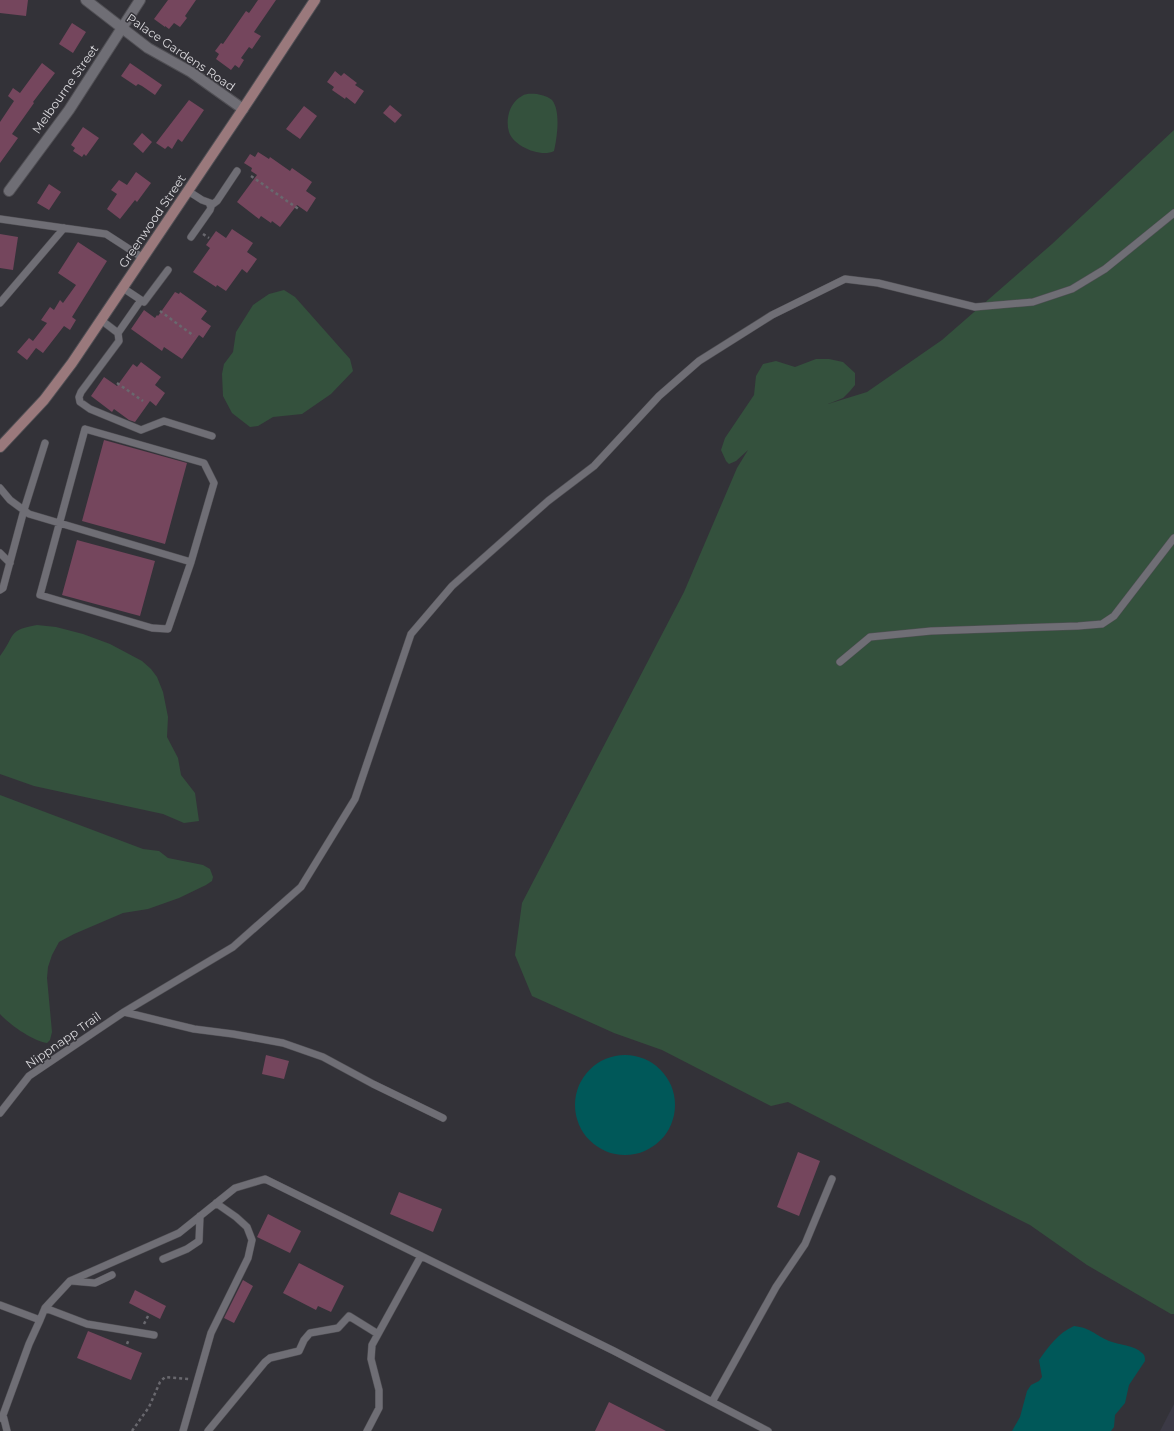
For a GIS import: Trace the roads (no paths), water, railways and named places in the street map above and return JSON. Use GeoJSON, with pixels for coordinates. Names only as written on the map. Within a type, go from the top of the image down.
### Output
{"type":"FeatureCollection","features":[{"type":"Feature","properties":{"kind":"main road","name":"Greenwood Street"},"geometry":{"type":"LineString","coordinates":[[1,444],[35,410],[60,379],[243,110],[315,0]]}},
{"type":"Feature","properties":{"kind":"street","name":"Palace Gardens Road"},"geometry":{"type":"LineString","coordinates":[[86,0],[148,48],[191,72],[243,110]]}},
{"type":"Feature","properties":{"kind":"street","name":"Melbourne Street"},"geometry":{"type":"LineString","coordinates":[[9,191],[69,110],[140,0]]}},
{"type":"Feature","properties":{"kind":"lane"},"geometry":{"type":"LineString","coordinates":[[188,191],[213,204],[217,201],[237,171]]}},
{"type":"Feature","properties":{"kind":"lane"},"geometry":{"type":"LineString","coordinates":[[191,237],[210,210],[211,207],[209,203]]}},
{"type":"Feature","properties":{"kind":"lane","name":"Nippnapp Trail"},"geometry":{"type":"LineString","coordinates":[[0,1113],[29,1076],[124,1012],[233,947],[300,887],[355,799],[411,634],[452,586],[548,501],[594,466],[659,396],[699,361],[772,315],[845,279],[878,283],[975,308],[1033,302],[1072,289],[1105,269],[1174,213]]}},
{"type":"Feature","properties":{"kind":"lane"},"geometry":{"type":"LineString","coordinates":[[0,219],[106,234],[142,258]]}},
{"type":"Feature","properties":{"kind":"lane"},"geometry":{"type":"LineString","coordinates":[[1,299],[64,228]]}},
{"type":"Feature","properties":{"kind":"lane"},"geometry":{"type":"LineString","coordinates":[[123,288],[144,302],[168,270]]}},
{"type":"Feature","properties":{"kind":"lane"},"geometry":{"type":"LineString","coordinates":[[141,300],[118,333],[119,341],[81,392],[79,397],[80,402],[90,409],[141,430],[164,421],[212,436]]}},
{"type":"Feature","properties":{"kind":"lane"},"geometry":{"type":"LineString","coordinates":[[101,320],[118,333]]}},
{"type":"Feature","properties":{"kind":"lane"},"geometry":{"type":"LineString","coordinates":[[85,429],[204,463],[214,483],[191,562],[168,629],[152,628],[40,595],[85,429]]}},
{"type":"Feature","properties":{"kind":"lane"},"geometry":{"type":"LineString","coordinates":[[0,590],[3,588],[24,510],[45,443]]}},
{"type":"Feature","properties":{"kind":"lane"},"geometry":{"type":"LineString","coordinates":[[0,488],[10,500],[29,514],[191,562]]}},
{"type":"Feature","properties":{"kind":"lane"},"geometry":{"type":"LineString","coordinates":[[840,662],[870,637],[931,631],[1102,624],[1114,616],[1174,538]]}},
{"type":"Feature","properties":{"kind":"lane"},"geometry":{"type":"LineString","coordinates":[[0,553],[10,563]]}},
{"type":"Feature","properties":{"kind":"lane"},"geometry":{"type":"LineString","coordinates":[[124,1012],[194,1029],[233,1034],[283,1044],[317,1055],[443,1118]]}},
{"type":"Feature","properties":{"kind":"lane"},"geometry":{"type":"LineString","coordinates":[[712,1402],[776,1286],[805,1244],[832,1179]]}},
{"type":"Feature","properties":{"kind":"lane"},"geometry":{"type":"LineString","coordinates":[[7,1431],[2,1417],[29,1344],[45,1308],[70,1281],[179,1233],[235,1188],[264,1180],[614,1351],[768,1431]]}},
{"type":"Feature","properties":{"kind":"lane"},"geometry":{"type":"LineString","coordinates":[[183,1431],[211,1333],[248,1258],[252,1240],[247,1227],[216,1203]]}},
{"type":"Feature","properties":{"kind":"lane"},"geometry":{"type":"LineString","coordinates":[[163,1259],[187,1249],[199,1241],[200,1216]]}},
{"type":"Feature","properties":{"kind":"lane"},"geometry":{"type":"LineString","coordinates":[[367,1431],[379,1408],[379,1390],[371,1359],[372,1345],[421,1256]]}},
{"type":"Feature","properties":{"kind":"lane"},"geometry":{"type":"LineString","coordinates":[[70,1281],[95,1283],[112,1275]]}},
{"type":"Feature","properties":{"kind":"lane"},"geometry":{"type":"LineString","coordinates":[[0,1305],[40,1320]]}},
{"type":"Feature","properties":{"kind":"lane"},"geometry":{"type":"LineString","coordinates":[[45,1308],[87,1324],[154,1335]]}},
{"type":"Feature","properties":{"kind":"lane"},"geometry":{"type":"LineString","coordinates":[[208,1431],[265,1362],[270,1358],[299,1351],[304,1340],[310,1333],[338,1328],[349,1316],[378,1334]]}},
{"type":"Feature","properties":{"kind":"water"},"geometry":{"type":"Polygon","coordinates":[[[625,1055],[635,1056],[653,1063],[667,1077],[674,1095],[674,1115],[667,1133],[653,1147],[635,1154],[625,1155],[615,1154],[597,1147],[583,1133],[576,1115],[575,1105],[576,1095],[583,1077],[597,1063],[615,1056],[625,1055]]]}},
{"type":"Feature","properties":{"kind":"water"},"geometry":{"type":"Polygon","coordinates":[[[1074,1326],[1089,1330],[1109,1341],[1135,1348],[1144,1356],[1145,1361],[1129,1385],[1125,1403],[1115,1415],[1114,1427],[1111,1431],[1012,1431],[1020,1417],[1027,1391],[1031,1385],[1039,1381],[1042,1377],[1039,1360],[1050,1345],[1063,1332],[1074,1326]]]}}]}
